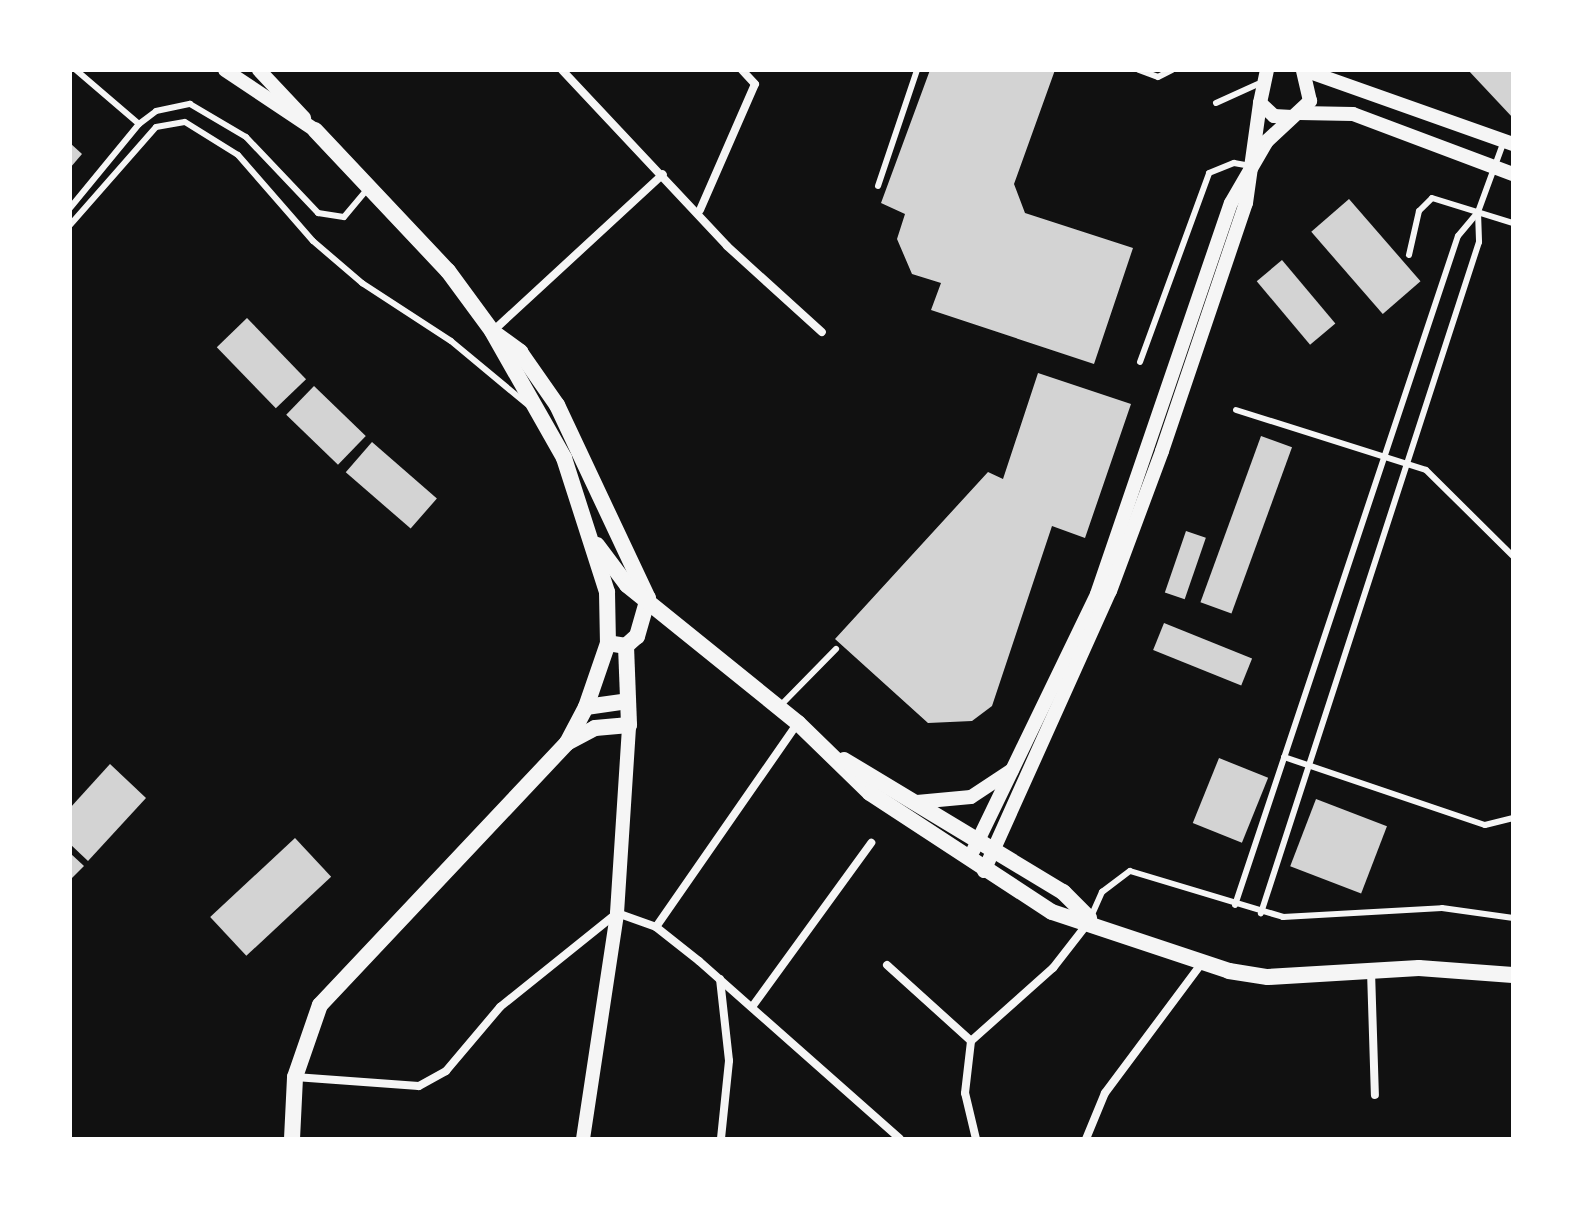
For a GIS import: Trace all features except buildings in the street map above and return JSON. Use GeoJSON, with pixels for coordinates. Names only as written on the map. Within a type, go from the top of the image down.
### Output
{"type":"FeatureCollection","features":[{"type":"Feature","properties":{"kind":"main road"},"geometry":{"type":"LineString","coordinates":[[315,130],[370,183],[492,331],[541,415],[597,545],[627,585],[648,598],[798,723],[836,756],[870,793],[967,861],[1052,912],[1090,919],[1202,963],[1268,977],[1371,971],[1513,975]]}},
{"type":"Feature","properties":{"kind":"main road"},"geometry":{"type":"LineString","coordinates":[[492,331],[520,352],[557,405],[648,598],[643,624],[626,646],[629,725],[595,728],[567,743]]}},
{"type":"Feature","properties":{"kind":"main road"},"geometry":{"type":"LineString","coordinates":[[292,1139],[295,1077],[320,1005],[351,966],[567,743],[586,707],[608,643],[609,617],[597,545]]}},
{"type":"Feature","properties":{"kind":"main road"},"geometry":{"type":"LineString","coordinates":[[609,617],[625,599],[648,598]]}},
{"type":"Feature","properties":{"kind":"main road"},"geometry":{"type":"LineString","coordinates":[[608,643],[626,646]]}},
{"type":"Feature","properties":{"kind":"main road"},"geometry":{"type":"LineString","coordinates":[[586,707],[628,701]]}},
{"type":"Feature","properties":{"kind":"main road"},"geometry":{"type":"LineString","coordinates":[[836,756],[1063,892],[1090,919]]}},
{"type":"Feature","properties":{"kind":"street"},"geometry":{"type":"LineString","coordinates":[[225,70],[315,130]]}},
{"type":"Feature","properties":{"kind":"street"},"geometry":{"type":"LineString","coordinates":[[259,70],[315,130]]}},
{"type":"Feature","properties":{"kind":"street"},"geometry":{"type":"LineString","coordinates":[[562,70],[700,210],[727,246],[822,332]]}},
{"type":"Feature","properties":{"kind":"street"},"geometry":{"type":"LineString","coordinates":[[700,210],[755,84],[742,70]]}},
{"type":"Feature","properties":{"kind":"street"},"geometry":{"type":"LineString","coordinates":[[984,871],[1110,591],[1246,203],[1260,103],[1258,84],[1267,70]]}},
{"type":"Feature","properties":{"kind":"street"},"geometry":{"type":"LineString","coordinates":[[967,861],[1016,768],[1097,594],[1231,203],[1251,166],[1312,93],[1303,70]]}},
{"type":"Feature","properties":{"kind":"street"},"geometry":{"type":"LineString","coordinates":[[1303,70],[1509,142]]}},
{"type":"Feature","properties":{"kind":"street"},"geometry":{"type":"LineString","coordinates":[[1260,103],[1274,116],[1353,114],[1513,174]]}},
{"type":"Feature","properties":{"kind":"street"},"geometry":{"type":"LineString","coordinates":[[492,331],[663,174]]}},
{"type":"Feature","properties":{"kind":"street"},"geometry":{"type":"LineString","coordinates":[[656,927],[798,723]]}},
{"type":"Feature","properties":{"kind":"street"},"geometry":{"type":"LineString","coordinates":[[583,1139],[617,913],[629,725]]}},
{"type":"Feature","properties":{"kind":"street"},"geometry":{"type":"LineString","coordinates":[[917,802],[971,797],[1016,768]]}},
{"type":"Feature","properties":{"kind":"street"},"geometry":{"type":"LineString","coordinates":[[752,1007],[871,843]]}},
{"type":"Feature","properties":{"kind":"street"},"geometry":{"type":"LineString","coordinates":[[617,913],[656,927],[720,979],[900,1139]]}},
{"type":"Feature","properties":{"kind":"street"},"geometry":{"type":"LineString","coordinates":[[295,1077],[419,1086],[446,1071],[500,1007],[617,913]]}},
{"type":"Feature","properties":{"kind":"street"},"geometry":{"type":"LineString","coordinates":[[976,1139],[965,1093],[971,1041],[1053,968],[1090,919]]}},
{"type":"Feature","properties":{"kind":"street"},"geometry":{"type":"LineString","coordinates":[[1086,1139],[1105,1093],[1202,963]]}},
{"type":"Feature","properties":{"kind":"street"},"geometry":{"type":"LineString","coordinates":[[887,965],[971,1041]]}},
{"type":"Feature","properties":{"kind":"street"},"geometry":{"type":"LineString","coordinates":[[1371,971],[1375,1095]]}},
{"type":"Feature","properties":{"kind":"street"},"geometry":{"type":"LineString","coordinates":[[720,979],[729,1061],[721,1139]]}},
{"type":"Feature","properties":{"kind":"lane"},"geometry":{"type":"LineString","coordinates":[[76,70],[139,124]]}},
{"type":"Feature","properties":{"kind":"lane"},"geometry":{"type":"LineString","coordinates":[[878,186],[917,70]]}},
{"type":"Feature","properties":{"kind":"lane"},"geometry":{"type":"LineString","coordinates":[[1139,70],[1158,77],[1172,70]]}},
{"type":"Feature","properties":{"kind":"lane"},"geometry":{"type":"LineString","coordinates":[[1216,103],[1258,84]]}},
{"type":"Feature","properties":{"kind":"lane"},"geometry":{"type":"LineString","coordinates":[[70,208],[139,124],[156,111],[190,104],[246,137],[328,217],[357,207],[370,183]]}},
{"type":"Feature","properties":{"kind":"lane"},"geometry":{"type":"LineString","coordinates":[[70,225],[156,127],[169,121],[197,127],[238,155],[313,241],[362,283],[451,341],[541,415]]}},
{"type":"Feature","properties":{"kind":"lane"},"geometry":{"type":"LineString","coordinates":[[1235,905],[1458,236],[1478,212],[1494,167],[1509,142]]}},
{"type":"Feature","properties":{"kind":"lane"},"geometry":{"type":"LineString","coordinates":[[1140,362],[1209,173],[1234,163],[1251,166]]}},
{"type":"Feature","properties":{"kind":"lane"},"geometry":{"type":"LineString","coordinates":[[1409,255],[1424,202],[1478,212],[1513,223]]}},
{"type":"Feature","properties":{"kind":"lane"},"geometry":{"type":"LineString","coordinates":[[1261,913],[1479,242],[1478,212]]}},
{"type":"Feature","properties":{"kind":"lane"},"geometry":{"type":"LineString","coordinates":[[1236,410],[1407,464],[1439,478],[1513,556]]}},
{"type":"Feature","properties":{"kind":"lane"},"geometry":{"type":"LineString","coordinates":[[779,707],[836,649]]}},
{"type":"Feature","properties":{"kind":"lane"},"geometry":{"type":"LineString","coordinates":[[1284,757],[1485,825],[1513,818]]}},
{"type":"Feature","properties":{"kind":"lane"},"geometry":{"type":"LineString","coordinates":[[1090,919],[1102,892],[1130,871],[1261,913],[1442,908],[1513,918]]}}]}
